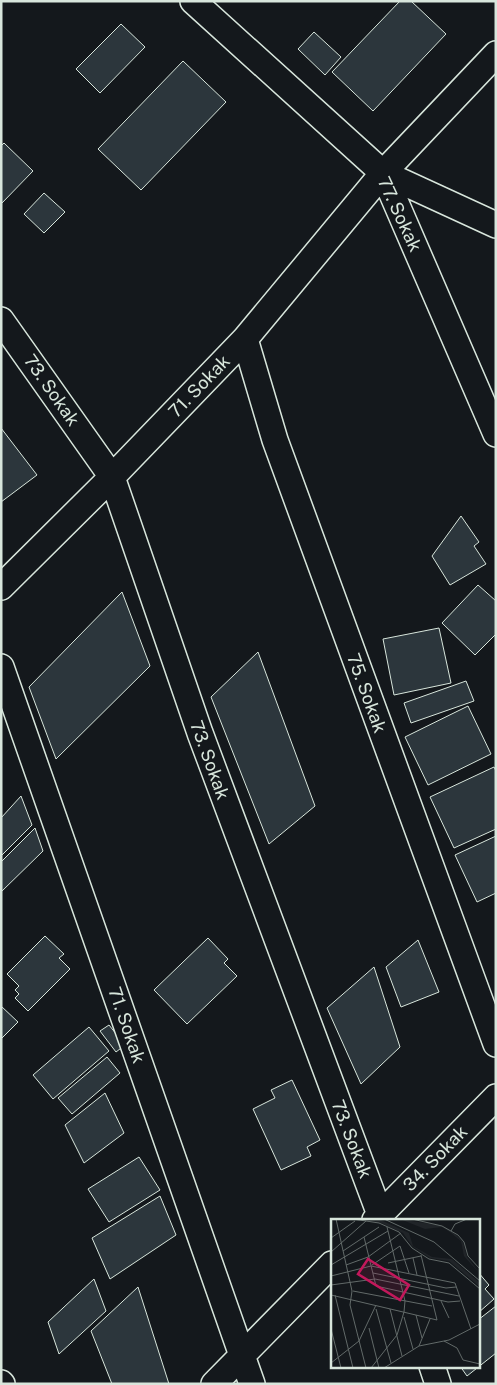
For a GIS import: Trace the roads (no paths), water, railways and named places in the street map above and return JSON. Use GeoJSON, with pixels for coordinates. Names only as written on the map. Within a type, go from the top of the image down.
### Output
{"type":"FeatureCollection","features":[{"type":"Feature","properties":{"kind":"street","name":"77. Sokak"},"geometry":{"type":"LineString","coordinates":[[193,1],[383,173],[496,434]]}},
{"type":"Feature","properties":{"kind":"street","name":"71. Sokak"},"geometry":{"type":"LineString","coordinates":[[1,587],[112,477],[245,339],[383,173],[496,54]]}},
{"type":"Feature","properties":{"kind":"street"},"geometry":{"type":"LineString","coordinates":[[383,173],[496,224]]}},
{"type":"Feature","properties":{"kind":"street","name":"73. Sokak"},"geometry":{"type":"LineString","coordinates":[[1,320],[112,477],[200,733],[379,1218]]}},
{"type":"Feature","properties":{"kind":"street","name":"75. Sokak"},"geometry":{"type":"LineString","coordinates":[[245,339],[275,440],[496,1044]]}},
{"type":"Feature","properties":{"kind":"street","name":"71. Sokak"},"geometry":{"type":"LineString","coordinates":[[1,667],[252,1384]]}},
{"type":"Feature","properties":{"kind":"street","name":"34. Sokak"},"geometry":{"type":"LineString","coordinates":[[379,1218],[496,1097]]}},
{"type":"Feature","properties":{"kind":"street"},"geometry":{"type":"LineString","coordinates":[[214,1384],[331,1265]]}},
{"type":"Feature","properties":{"kind":"street"},"geometry":{"type":"LineString","coordinates":[[433,1368],[438,1384]]}}]}
